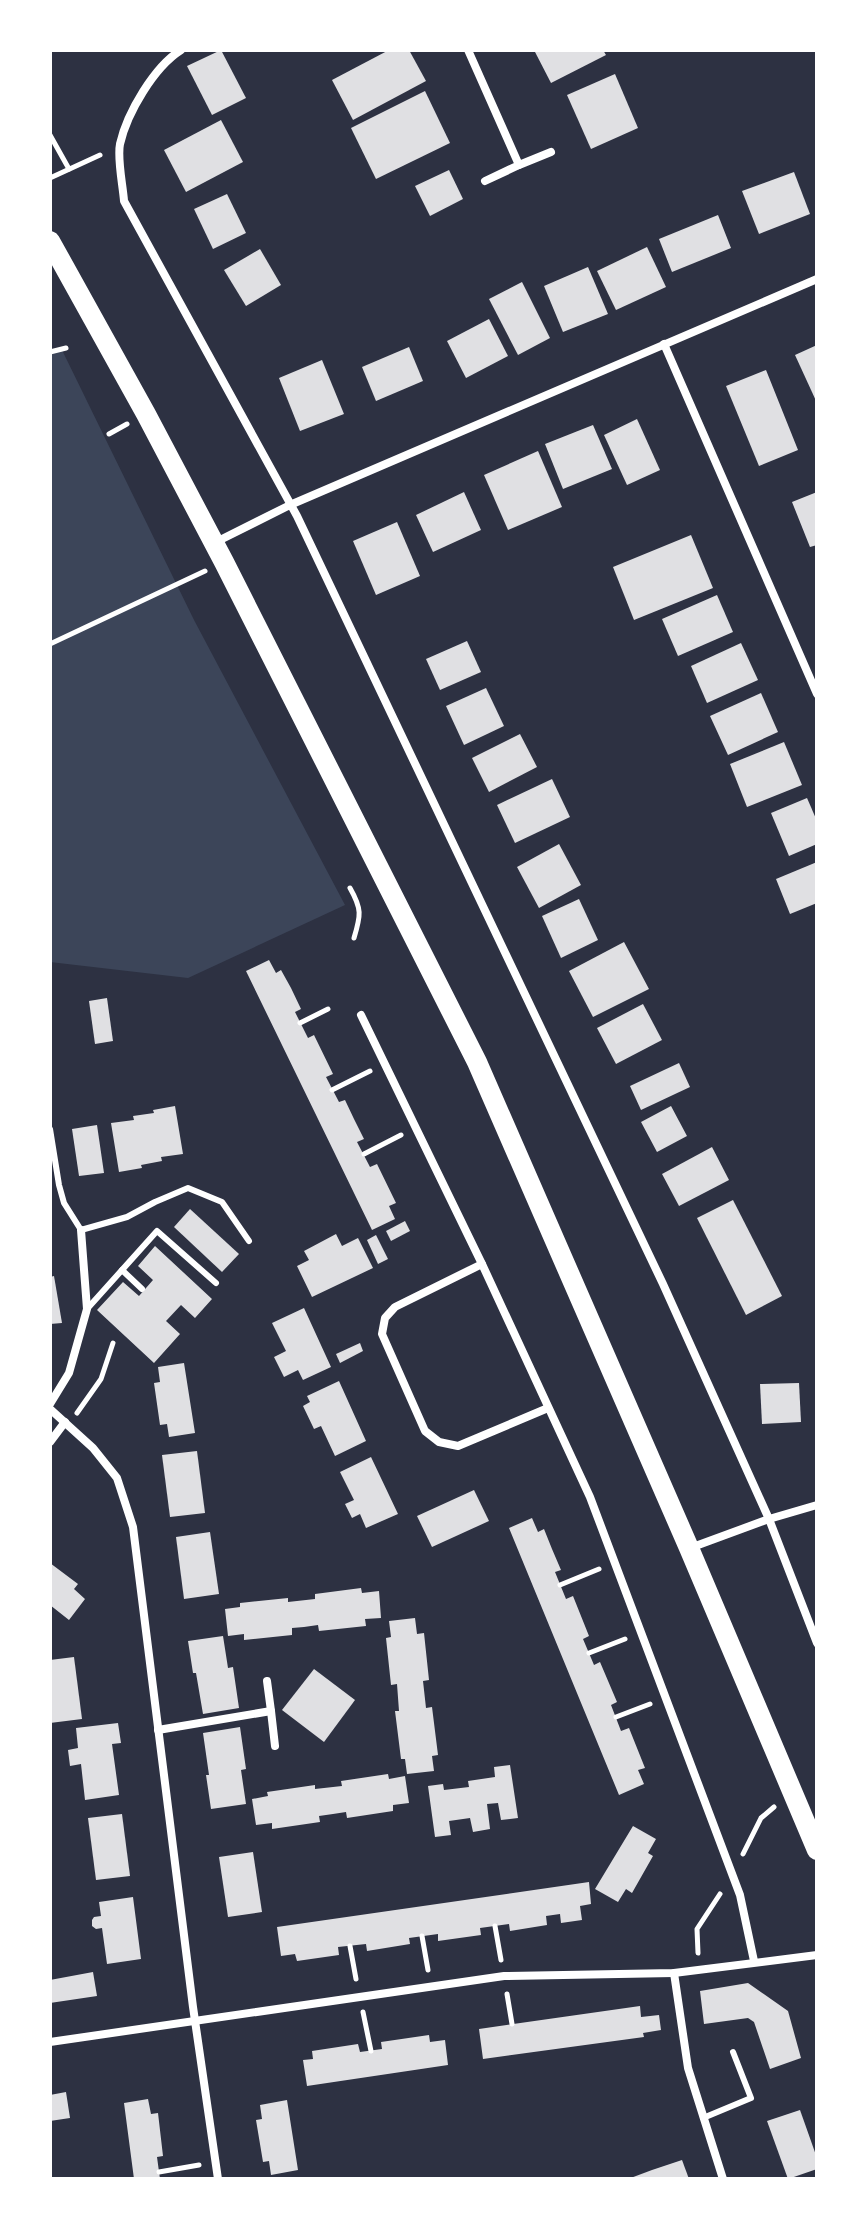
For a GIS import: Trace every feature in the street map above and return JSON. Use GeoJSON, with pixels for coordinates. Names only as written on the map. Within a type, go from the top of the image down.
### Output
{"type":"FeatureCollection","features":[{"type":"Feature","properties":{"kind":"highway"},"geometry":{"type":"LineString","coordinates":[[50,241],[214,544],[477,1062],[817,1850]]}},
{"type":"Feature","properties":{"kind":"street"},"geometry":{"type":"LineString","coordinates":[[181,50],[171,56],[141,92],[120,146],[124,201],[290,505],[663,1284],[769,1519],[817,1643]]}},
{"type":"Feature","properties":{"kind":"street"},"geometry":{"type":"LineString","coordinates":[[468,50],[519,165]]}},
{"type":"Feature","properties":{"kind":"street"},"geometry":{"type":"LineString","coordinates":[[485,181],[551,152]]}},
{"type":"Feature","properties":{"kind":"street"},"geometry":{"type":"LineString","coordinates":[[214,544],[290,505],[817,279]]}},
{"type":"Feature","properties":{"kind":"street"},"geometry":{"type":"LineString","coordinates":[[664,344],[817,694]]}},
{"type":"Feature","properties":{"kind":"street"},"geometry":{"type":"LineString","coordinates":[[361,1015],[482,1264],[590,1497],[740,1895],[754,1961]]}},
{"type":"Feature","properties":{"kind":"street"},"geometry":{"type":"LineString","coordinates":[[81,1230],[87,1309],[69,1373],[50,1407],[93,1448],[117,1478],[133,1527],[218,2179]]}},
{"type":"Feature","properties":{"kind":"street"},"geometry":{"type":"LineString","coordinates":[[482,1264],[395,1307],[385,1318],[382,1334],[425,1431],[439,1442],[458,1446],[548,1408]]}},
{"type":"Feature","properties":{"kind":"street"},"geometry":{"type":"LineString","coordinates":[[50,1442],[67,1422]]}},
{"type":"Feature","properties":{"kind":"street"},"geometry":{"type":"LineString","coordinates":[[689,1548],[817,1505]]}},
{"type":"Feature","properties":{"kind":"street"},"geometry":{"type":"LineString","coordinates":[[267,1681],[275,1746]]}},
{"type":"Feature","properties":{"kind":"street"},"geometry":{"type":"LineString","coordinates":[[158,1730],[271,1711]]}},
{"type":"Feature","properties":{"kind":"street"},"geometry":{"type":"LineString","coordinates":[[50,2042],[504,1976],[674,1973],[817,1955]]}},
{"type":"Feature","properties":{"kind":"street"},"geometry":{"type":"LineString","coordinates":[[674,1973],[688,2068],[723,2179]]}},
{"type":"Feature","properties":{"kind":"lane"},"geometry":{"type":"LineString","coordinates":[[50,1129],[64,1203],[81,1230],[127,1217],[188,1188],[222,1202],[249,1241]]}},
{"type":"Feature","properties":{"kind":"lane"},"geometry":{"type":"LineString","coordinates":[[87,1309],[157,1231],[216,1283]]}},
{"type":"Feature","properties":{"kind":"lane"},"geometry":{"type":"LineString","coordinates":[[122,1270],[142,1289]]}},
{"type":"Feature","properties":{"kind":"lane"},"geometry":{"type":"LineString","coordinates":[[703,2118],[751,2098],[733,2052]]}},
{"type":"Feature","properties":{"kind":"path"},"geometry":{"type":"LineString","coordinates":[[50,135],[69,169]]}},
{"type":"Feature","properties":{"kind":"path"},"geometry":{"type":"LineString","coordinates":[[50,178],[120,146]]}},
{"type":"Feature","properties":{"kind":"path"},"geometry":{"type":"LineString","coordinates":[[50,352],[66,348]]}},
{"type":"Feature","properties":{"kind":"path"},"geometry":{"type":"LineString","coordinates":[[50,644],[184,581]]}},
{"type":"Feature","properties":{"kind":"path"},"geometry":{"type":"LineString","coordinates":[[350,888],[360,906],[360,921],[354,938]]}},
{"type":"Feature","properties":{"kind":"path"},"geometry":{"type":"LineString","coordinates":[[300,1023],[328,1009]]}},
{"type":"Feature","properties":{"kind":"path"},"geometry":{"type":"LineString","coordinates":[[332,1090],[385,1063]]}},
{"type":"Feature","properties":{"kind":"path"},"geometry":{"type":"LineString","coordinates":[[364,1154],[416,1128]]}},
{"type":"Feature","properties":{"kind":"path"},"geometry":{"type":"LineString","coordinates":[[67,1422],[101,1379],[113,1343]]}},
{"type":"Feature","properties":{"kind":"path"},"geometry":{"type":"LineString","coordinates":[[560,1585],[615,1563]]}},
{"type":"Feature","properties":{"kind":"path"},"geometry":{"type":"LineString","coordinates":[[589,1653],[641,1633]]}},
{"type":"Feature","properties":{"kind":"path"},"geometry":{"type":"LineString","coordinates":[[616,1717],[666,1698]]}},
{"type":"Feature","properties":{"kind":"path"},"geometry":{"type":"LineString","coordinates":[[422,1936],[430,1987]]}},
{"type":"Feature","properties":{"kind":"path"},"geometry":{"type":"LineString","coordinates":[[159,2172],[215,2162]]}},
{"type":"Feature","properties":{"kind":"shaded area"},"geometry":{"type":"Polygon","coordinates":[[[61,348],[194,620],[345,905],[188,978],[50,962],[50,351],[61,348]]]}},
{"type":"Feature","properties":{"kind":"building"},"geometry":{"type":"Polygon","coordinates":[[[221,50],[246,98],[212,115],[187,66],[221,50]]]}},
{"type":"Feature","properties":{"kind":"building"},"geometry":{"type":"Polygon","coordinates":[[[389,50],[409,50],[426,81],[353,120],[332,80],[389,50]]]}},
{"type":"Feature","properties":{"kind":"building"},"geometry":{"type":"Polygon","coordinates":[[[534,50],[603,50],[606,55],[551,83],[534,50]]]}},
{"type":"Feature","properties":{"kind":"building"},"geometry":{"type":"Polygon","coordinates":[[[615,74],[638,128],[591,149],[567,95],[615,74]]]}},
{"type":"Feature","properties":{"kind":"building"},"geometry":{"type":"Polygon","coordinates":[[[425,91],[450,143],[376,179],[351,128],[425,91]]]}},
{"type":"Feature","properties":{"kind":"building"},"geometry":{"type":"Polygon","coordinates":[[[221,120],[243,162],[186,192],[164,150],[221,120]]]}},
{"type":"Feature","properties":{"kind":"building"},"geometry":{"type":"Polygon","coordinates":[[[449,170],[463,199],[430,216],[415,186],[449,170]]]}},
{"type":"Feature","properties":{"kind":"building"},"geometry":{"type":"Polygon","coordinates":[[[794,172],[810,214],[759,234],[742,191],[794,172]]]}},
{"type":"Feature","properties":{"kind":"building"},"geometry":{"type":"Polygon","coordinates":[[[227,194],[246,233],[213,249],[194,209],[227,194]]]}},
{"type":"Feature","properties":{"kind":"building"},"geometry":{"type":"Polygon","coordinates":[[[718,215],[731,248],[672,272],[659,239],[718,215]]]}},
{"type":"Feature","properties":{"kind":"building"},"geometry":{"type":"Polygon","coordinates":[[[647,247],[666,287],[616,310],[597,271],[647,247]]]}},
{"type":"Feature","properties":{"kind":"building"},"geometry":{"type":"Polygon","coordinates":[[[260,249],[281,285],[246,306],[224,270],[260,249]]]}},
{"type":"Feature","properties":{"kind":"building"},"geometry":{"type":"Polygon","coordinates":[[[588,267],[608,314],[563,332],[544,286],[588,267]]]}},
{"type":"Feature","properties":{"kind":"building"},"geometry":{"type":"Polygon","coordinates":[[[522,282],[550,338],[518,355],[489,299],[522,282]]]}},
{"type":"Feature","properties":{"kind":"building"},"geometry":{"type":"Polygon","coordinates":[[[489,319],[508,356],[466,378],[447,341],[489,319]]]}},
{"type":"Feature","properties":{"kind":"building"},"geometry":{"type":"Polygon","coordinates":[[[817,345],[817,403],[795,355],[817,345]]]}},
{"type":"Feature","properties":{"kind":"building"},"geometry":{"type":"Polygon","coordinates":[[[409,347],[423,381],[376,401],[362,367],[409,347]]]}},
{"type":"Feature","properties":{"kind":"building"},"geometry":{"type":"Polygon","coordinates":[[[322,360],[344,414],[300,431],[279,378],[322,360]]]}},
{"type":"Feature","properties":{"kind":"building"},"geometry":{"type":"Polygon","coordinates":[[[766,370],[798,450],[759,466],[726,386],[766,370]]]}},
{"type":"Feature","properties":{"kind":"building"},"geometry":{"type":"Polygon","coordinates":[[[637,419],[660,470],[627,485],[604,435],[637,419]]]}},
{"type":"Feature","properties":{"kind":"building"},"geometry":{"type":"Polygon","coordinates":[[[593,425],[612,469],[563,489],[545,444],[593,425]]]}},
{"type":"Feature","properties":{"kind":"building"},"geometry":{"type":"Polygon","coordinates":[[[538,451],[562,507],[508,530],[484,475],[538,451]]]}},
{"type":"Feature","properties":{"kind":"building"},"geometry":{"type":"Polygon","coordinates":[[[464,492],[481,530],[433,552],[416,515],[464,492]]]}},
{"type":"Feature","properties":{"kind":"building"},"geometry":{"type":"Polygon","coordinates":[[[817,492],[817,545],[810,547],[792,502],[817,492]]]}},
{"type":"Feature","properties":{"kind":"building"},"geometry":{"type":"Polygon","coordinates":[[[397,522],[420,576],[376,595],[353,541],[397,522]]]}},
{"type":"Feature","properties":{"kind":"building"},"geometry":{"type":"Polygon","coordinates":[[[691,535],[713,588],[634,620],[613,567],[691,535]]]}},
{"type":"Feature","properties":{"kind":"building"},"geometry":{"type":"Polygon","coordinates":[[[717,595],[733,632],[678,656],[662,619],[717,595]]]}},
{"type":"Feature","properties":{"kind":"building"},"geometry":{"type":"Polygon","coordinates":[[[467,641],[481,672],[440,690],[426,659],[467,641]]]}},
{"type":"Feature","properties":{"kind":"building"},"geometry":{"type":"Polygon","coordinates":[[[741,643],[758,680],[707,703],[691,666],[741,643]]]}},
{"type":"Feature","properties":{"kind":"building"},"geometry":{"type":"Polygon","coordinates":[[[486,688],[504,726],[464,745],[446,706],[486,688]]]}},
{"type":"Feature","properties":{"kind":"building"},"geometry":{"type":"Polygon","coordinates":[[[761,693],[778,732],[728,755],[710,716],[761,693]]]}},
{"type":"Feature","properties":{"kind":"building"},"geometry":{"type":"Polygon","coordinates":[[[520,734],[537,767],[489,792],[472,758],[520,734]]]}},
{"type":"Feature","properties":{"kind":"building"},"geometry":{"type":"Polygon","coordinates":[[[784,742],[802,785],[747,807],[730,764],[784,742]]]}},
{"type":"Feature","properties":{"kind":"building"},"geometry":{"type":"Polygon","coordinates":[[[552,779],[570,817],[515,843],[497,805],[552,779]]]}},
{"type":"Feature","properties":{"kind":"building"},"geometry":{"type":"Polygon","coordinates":[[[807,798],[817,821],[817,844],[789,856],[771,813],[807,798]]]}},
{"type":"Feature","properties":{"kind":"building"},"geometry":{"type":"Polygon","coordinates":[[[559,844],[581,885],[539,908],[517,867],[559,844]]]}},
{"type":"Feature","properties":{"kind":"building"},"geometry":{"type":"Polygon","coordinates":[[[817,862],[817,903],[790,914],[776,879],[817,862]]]}},
{"type":"Feature","properties":{"kind":"building"},"geometry":{"type":"Polygon","coordinates":[[[579,899],[598,940],[561,958],[542,916],[579,899]]]}},
{"type":"Feature","properties":{"kind":"building"},"geometry":{"type":"Polygon","coordinates":[[[624,942],[649,989],[593,1017],[569,971],[624,942]]]}},
{"type":"Feature","properties":{"kind":"building"},"geometry":{"type":"Polygon","coordinates":[[[269,960],[276,973],[281,970],[291,988],[301,1009],[295,1012],[308,1038],[314,1035],[333,1074],[326,1077],[339,1102],[345,1100],[364,1139],[357,1142],[370,1167],[377,1164],[396,1203],[389,1206],[395,1219],[372,1230],[246,971],[269,960]]]}},
{"type":"Feature","properties":{"kind":"building"},"geometry":{"type":"Polygon","coordinates":[[[107,998],[113,1041],[95,1044],[89,1001],[107,998]]]}},
{"type":"Feature","properties":{"kind":"building"},"geometry":{"type":"Polygon","coordinates":[[[643,1004],[662,1040],[616,1064],[597,1028],[643,1004]]]}},
{"type":"Feature","properties":{"kind":"building"},"geometry":{"type":"Polygon","coordinates":[[[679,1063],[690,1087],[641,1110],[630,1086],[679,1063]]]}},
{"type":"Feature","properties":{"kind":"building"},"geometry":{"type":"Polygon","coordinates":[[[175,1106],[183,1154],[161,1157],[162,1161],[119,1172],[111,1123],[134,1120],[133,1116],[175,1106]]]}},
{"type":"Feature","properties":{"kind":"building"},"geometry":{"type":"Polygon","coordinates":[[[671,1106],[687,1136],[657,1152],[641,1122],[671,1106]]]}},
{"type":"Feature","properties":{"kind":"building"},"geometry":{"type":"Polygon","coordinates":[[[97,1125],[104,1173],[79,1176],[72,1129],[97,1125]]]}},
{"type":"Feature","properties":{"kind":"building"},"geometry":{"type":"Polygon","coordinates":[[[712,1147],[729,1180],[679,1206],[662,1174],[712,1147]]]}},
{"type":"Feature","properties":{"kind":"building"},"geometry":{"type":"Polygon","coordinates":[[[733,1200],[782,1296],[746,1315],[697,1218],[733,1200]]]}},
{"type":"Feature","properties":{"kind":"building"},"geometry":{"type":"Polygon","coordinates":[[[190,1209],[239,1254],[222,1272],[174,1227],[190,1209]]]}},
{"type":"Feature","properties":{"kind":"building"},"geometry":{"type":"Polygon","coordinates":[[[405,1221],[410,1231],[391,1241],[386,1231],[405,1221]]]}},
{"type":"Feature","properties":{"kind":"building"},"geometry":{"type":"Polygon","coordinates":[[[336,1234],[342,1246],[358,1238],[373,1268],[312,1297],[297,1266],[309,1260],[304,1251],[336,1234]]]}},
{"type":"Feature","properties":{"kind":"building"},"geometry":{"type":"Polygon","coordinates":[[[376,1235],[388,1259],[378,1264],[367,1240],[376,1235]]]}},
{"type":"Feature","properties":{"kind":"building"},"geometry":{"type":"Polygon","coordinates":[[[155,1246],[212,1299],[195,1318],[181,1305],[166,1321],[180,1334],[154,1363],[97,1310],[123,1282],[139,1296],[153,1280],[138,1266],[155,1246]]]}},
{"type":"Feature","properties":{"kind":"building"},"geometry":{"type":"Polygon","coordinates":[[[54,1276],[62,1323],[50,1324],[50,1277],[54,1276]]]}},
{"type":"Feature","properties":{"kind":"building"},"geometry":{"type":"Polygon","coordinates":[[[304,1308],[331,1367],[303,1380],[298,1370],[284,1377],[274,1357],[286,1351],[272,1323],[304,1308]]]}},
{"type":"Feature","properties":{"kind":"building"},"geometry":{"type":"Polygon","coordinates":[[[360,1343],[363,1351],[340,1363],[336,1354],[360,1343]]]}},
{"type":"Feature","properties":{"kind":"building"},"geometry":{"type":"Polygon","coordinates":[[[184,1363],[195,1433],[169,1437],[167,1424],[160,1425],[154,1383],[160,1382],[158,1367],[184,1363]]]}},
{"type":"Feature","properties":{"kind":"building"},"geometry":{"type":"Polygon","coordinates":[[[339,1381],[366,1441],[335,1456],[321,1426],[314,1429],[303,1406],[310,1402],[307,1396],[339,1381]]]}},
{"type":"Feature","properties":{"kind":"building"},"geometry":{"type":"Polygon","coordinates":[[[799,1383],[801,1422],[762,1424],[760,1384],[799,1383]]]}},
{"type":"Feature","properties":{"kind":"building"},"geometry":{"type":"Polygon","coordinates":[[[197,1451],[205,1513],[170,1517],[162,1455],[197,1451]]]}},
{"type":"Feature","properties":{"kind":"building"},"geometry":{"type":"Polygon","coordinates":[[[371,1457],[398,1514],[366,1528],[360,1514],[352,1518],[345,1504],[354,1500],[340,1472],[371,1457]]]}},
{"type":"Feature","properties":{"kind":"building"},"geometry":{"type":"Polygon","coordinates":[[[474,1490],[489,1521],[432,1547],[417,1516],[474,1490]]]}},
{"type":"Feature","properties":{"kind":"building"},"geometry":{"type":"Polygon","coordinates":[[[532,1518],[538,1532],[544,1529],[561,1570],[555,1572],[566,1599],[573,1596],[589,1636],[583,1639],[594,1665],[600,1662],[617,1702],[611,1705],[621,1731],[629,1728],[645,1768],[638,1770],[644,1784],[619,1795],[509,1528],[532,1518]]]}},
{"type":"Feature","properties":{"kind":"building"},"geometry":{"type":"Polygon","coordinates":[[[210,1532],[219,1594],[184,1599],[176,1537],[210,1532]]]}},
{"type":"Feature","properties":{"kind":"building"},"geometry":{"type":"Polygon","coordinates":[[[50,1563],[78,1584],[74,1589],[85,1599],[69,1620],[50,1605],[50,1563]]]}},
{"type":"Feature","properties":{"kind":"building"},"geometry":{"type":"Polygon","coordinates":[[[361,1588],[362,1593],[379,1591],[381,1618],[365,1619],[366,1626],[319,1631],[318,1625],[292,1628],[292,1635],[244,1640],[244,1634],[228,1636],[225,1609],[240,1607],[240,1603],[288,1598],[288,1602],[315,1599],[315,1594],[361,1588]]]}},
{"type":"Feature","properties":{"kind":"building"},"geometry":{"type":"Polygon","coordinates":[[[415,1618],[417,1634],[424,1633],[429,1680],[423,1681],[426,1708],[432,1707],[438,1755],[432,1756],[434,1771],[407,1774],[405,1759],[401,1759],[395,1711],[399,1711],[397,1684],[391,1685],[386,1638],[391,1637],[389,1621],[415,1618]]]}},
{"type":"Feature","properties":{"kind":"building"},"geometry":{"type":"Polygon","coordinates":[[[223,1636],[228,1668],[233,1667],[239,1708],[203,1714],[188,1641],[223,1636]]]}},
{"type":"Feature","properties":{"kind":"building"},"geometry":{"type":"Polygon","coordinates":[[[74,1657],[82,1719],[50,1723],[50,1660],[74,1657]]]}},
{"type":"Feature","properties":{"kind":"building"},"geometry":{"type":"Polygon","coordinates":[[[314,1669],[355,1700],[324,1742],[282,1710],[314,1669]]]}},
{"type":"Feature","properties":{"kind":"building"},"geometry":{"type":"Polygon","coordinates":[[[118,1723],[121,1743],[112,1744],[119,1795],[85,1800],[81,1764],[70,1766],[68,1750],[78,1748],[76,1728],[118,1723]]]}},
{"type":"Feature","properties":{"kind":"building"},"geometry":{"type":"Polygon","coordinates":[[[240,1727],[246,1769],[241,1770],[246,1804],[211,1809],[203,1733],[240,1727]]]}},
{"type":"Feature","properties":{"kind":"building"},"geometry":{"type":"Polygon","coordinates":[[[510,1765],[518,1818],[501,1820],[498,1803],[487,1804],[490,1829],[473,1832],[470,1818],[449,1821],[451,1835],[435,1837],[428,1786],[443,1784],[444,1790],[469,1787],[468,1781],[495,1777],[494,1767],[510,1765]]]}},
{"type":"Feature","properties":{"kind":"building"},"geometry":{"type":"Polygon","coordinates":[[[388,1774],[389,1779],[405,1776],[409,1803],[393,1805],[393,1811],[347,1818],[346,1812],[319,1816],[320,1822],[272,1829],[272,1823],[256,1825],[252,1799],[268,1796],[267,1792],[315,1785],[315,1789],[342,1786],[341,1781],[388,1774]]]}},
{"type":"Feature","properties":{"kind":"building"},"geometry":{"type":"Polygon","coordinates":[[[122,1814],[130,1876],[96,1880],[88,1818],[122,1814]]]}},
{"type":"Feature","properties":{"kind":"building"},"geometry":{"type":"Polygon","coordinates":[[[633,1826],[656,1839],[648,1853],[653,1856],[632,1893],[626,1889],[618,1902],[595,1889],[633,1826]]]}},
{"type":"Feature","properties":{"kind":"building"},"geometry":{"type":"Polygon","coordinates":[[[253,1852],[262,1912],[228,1917],[219,1857],[253,1852]]]}},
{"type":"Feature","properties":{"kind":"building"},"geometry":{"type":"Polygon","coordinates":[[[589,1882],[591,1904],[580,1906],[582,1920],[561,1923],[560,1914],[546,1916],[547,1925],[510,1931],[509,1924],[480,1928],[481,1935],[438,1941],[438,1934],[409,1938],[410,1944],[367,1951],[366,1944],[338,1947],[339,1955],[297,1961],[295,1954],[281,1956],[277,1927],[589,1882]]]}},
{"type":"Feature","properties":{"kind":"building"},"geometry":{"type":"Polygon","coordinates":[[[133,1897],[141,1959],[107,1964],[102,1928],[92,1926],[92,1920],[101,1916],[99,1902],[133,1897]]]}},
{"type":"Feature","properties":{"kind":"building"},"geometry":{"type":"Polygon","coordinates":[[[93,1972],[97,1996],[50,2003],[50,1980],[93,1972]]]}},
{"type":"Feature","properties":{"kind":"building"},"geometry":{"type":"Polygon","coordinates":[[[748,1983],[788,2011],[801,2058],[770,2069],[754,2022],[748,2018],[704,2024],[700,1991],[748,1983]]]}},
{"type":"Feature","properties":{"kind":"building"},"geometry":{"type":"Polygon","coordinates":[[[640,2006],[641,2017],[659,2015],[661,2030],[643,2033],[644,2037],[483,2059],[479,2029],[640,2006]]]}},
{"type":"Feature","properties":{"kind":"building"},"geometry":{"type":"Polygon","coordinates":[[[429,2035],[430,2042],[445,2040],[448,2065],[307,2086],[303,2060],[313,2059],[312,2051],[358,2044],[360,2052],[382,2049],[381,2042],[429,2035]]]}},
{"type":"Feature","properties":{"kind":"building"},"geometry":{"type":"Polygon","coordinates":[[[66,2092],[70,2118],[50,2121],[50,2095],[66,2092]]]}},
{"type":"Feature","properties":{"kind":"building"},"geometry":{"type":"Polygon","coordinates":[[[148,2099],[151,2114],[158,2113],[163,2156],[157,2157],[160,2179],[134,2179],[124,2103],[148,2099]]]}},
{"type":"Feature","properties":{"kind":"building"},"geometry":{"type":"Polygon","coordinates":[[[287,2100],[298,2170],[271,2175],[269,2161],[263,2162],[256,2120],[262,2119],[260,2105],[287,2100]]]}},
{"type":"Feature","properties":{"kind":"building"},"geometry":{"type":"Polygon","coordinates":[[[800,2110],[817,2158],[817,2169],[788,2179],[767,2121],[800,2110]]]}},
{"type":"Feature","properties":{"kind":"building"},"geometry":{"type":"Polygon","coordinates":[[[682,2160],[689,2179],[628,2179],[652,2170],[682,2160]]]}}]}
